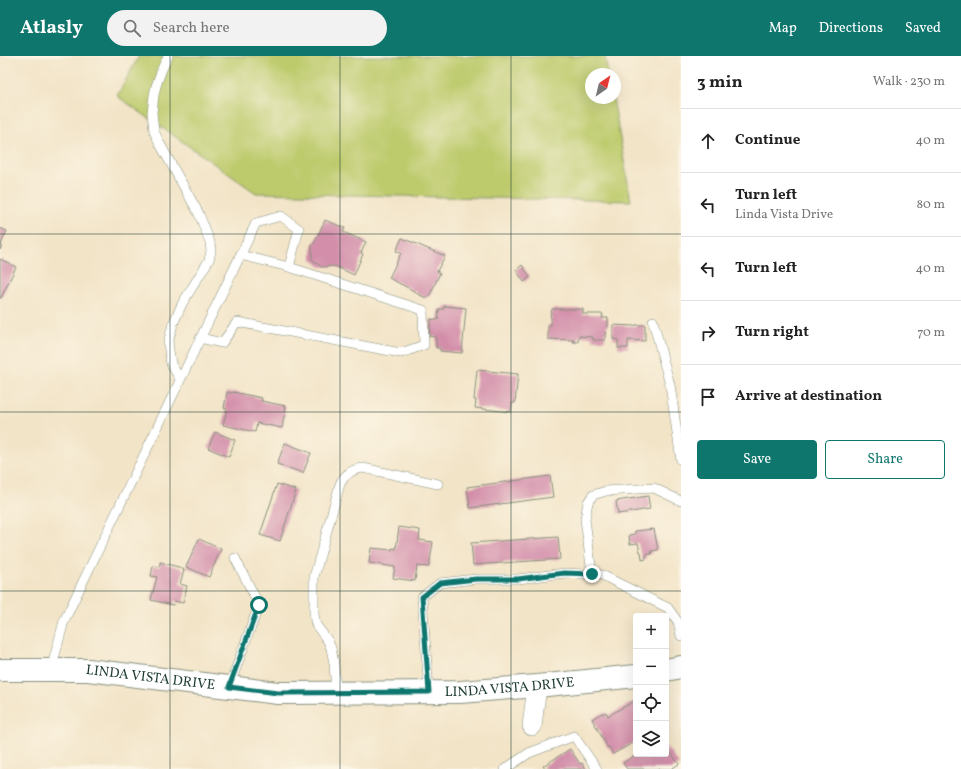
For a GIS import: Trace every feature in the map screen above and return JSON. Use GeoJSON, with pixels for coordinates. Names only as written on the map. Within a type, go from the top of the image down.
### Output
{"type":"FeatureCollection","features":[{"type":"Feature","properties":{"kind":"street"},"geometry":{"type":"LineString","coordinates":[[669,669],[681,667]]}},
{"type":"Feature","properties":{"kind":"street","name":"LINDA VISTA DRIVE"},"geometry":{"type":"LineString","coordinates":[[0,670],[88,670],[278,693],[460,692],[633,676]]}},
{"type":"Feature","properties":{"kind":"street"},"geometry":{"type":"LineString","coordinates":[[532,726],[537,686]]}},
{"type":"Feature","properties":{"kind":"lane"},"geometry":{"type":"LineString","coordinates":[[168,56],[162,69],[154,95],[152,113],[154,131],[199,214],[210,242],[211,251],[209,260],[182,304],[173,324],[168,343],[171,364],[180,379]]}},
{"type":"Feature","properties":{"kind":"lane"},"geometry":{"type":"LineString","coordinates":[[51,670],[64,621],[256,223],[281,216],[299,228],[289,267]]}},
{"type":"Feature","properties":{"kind":"lane"},"geometry":{"type":"LineString","coordinates":[[200,338],[222,343],[237,322],[401,353],[424,345],[423,310],[289,267],[240,255]]}},
{"type":"Feature","properties":{"kind":"lane"},"geometry":{"type":"LineString","coordinates":[[653,321],[670,385],[681,460]]}},
{"type":"Feature","properties":{"kind":"lane"},"geometry":{"type":"LineString","coordinates":[[336,693],[334,663],[331,648],[315,621],[314,577],[343,478],[352,470],[363,468],[438,484]]}},
{"type":"Feature","properties":{"kind":"lane"},"geometry":{"type":"LineString","coordinates":[[592,574],[585,519],[588,502],[593,495],[606,491],[654,488],[681,501]]}},
{"type":"Feature","properties":{"kind":"lane"},"geometry":{"type":"LineString","coordinates":[[229,687],[259,605],[234,558]]}},
{"type":"Feature","properties":{"kind":"lane"},"geometry":{"type":"LineString","coordinates":[[429,692],[422,597],[440,583],[476,579],[518,579],[564,573],[602,575],[677,613],[681,636]]}},
{"type":"Feature","properties":{"kind":"lane"},"geometry":{"type":"LineString","coordinates":[[505,769],[529,753],[574,736],[597,769]]}},
{"type":"Feature","properties":{"kind":"green space"},"geometry":{"type":"Polygon","coordinates":[[[139,56],[605,56],[607,68],[585,68],[585,104],[614,104],[631,201],[256,193],[117,96],[139,56]]]}},
{"type":"Feature","properties":{"kind":"building"},"geometry":{"type":"Polygon","coordinates":[[[325,220],[345,228],[343,232],[366,242],[361,253],[363,254],[354,275],[335,266],[321,267],[312,259],[312,245],[315,242],[325,220]]]}},
{"type":"Feature","properties":{"kind":"building"},"geometry":{"type":"Polygon","coordinates":[[[0,228],[7,231],[0,250],[0,228]]]}},
{"type":"Feature","properties":{"kind":"building"},"geometry":{"type":"Polygon","coordinates":[[[402,238],[445,256],[437,271],[440,273],[429,297],[427,296],[426,298],[389,278],[401,253],[396,251],[402,238]]]}},
{"type":"Feature","properties":{"kind":"building"},"geometry":{"type":"Polygon","coordinates":[[[0,259],[16,267],[1,298],[0,298],[0,259]]]}},
{"type":"Feature","properties":{"kind":"building"},"geometry":{"type":"Polygon","coordinates":[[[522,265],[530,277],[524,282],[516,270],[522,265]]]}},
{"type":"Feature","properties":{"kind":"building"},"geometry":{"type":"Polygon","coordinates":[[[444,306],[466,308],[462,353],[440,351],[440,348],[436,348],[436,337],[429,336],[431,319],[438,320],[439,309],[444,309],[444,306]]]}},
{"type":"Feature","properties":{"kind":"building"},"geometry":{"type":"Polygon","coordinates":[[[552,309],[583,309],[583,314],[603,314],[602,318],[608,318],[605,340],[593,340],[593,337],[579,336],[578,342],[573,342],[574,340],[548,339],[548,325],[551,325],[550,316],[552,309]]]}},
{"type":"Feature","properties":{"kind":"building"},"geometry":{"type":"Polygon","coordinates":[[[613,325],[645,325],[645,341],[628,340],[628,348],[618,348],[618,340],[613,339],[613,325]]]}},
{"type":"Feature","properties":{"kind":"building"},"geometry":{"type":"Polygon","coordinates":[[[477,370],[518,374],[515,403],[512,403],[511,412],[475,408],[476,400],[474,400],[477,370]]]}},
{"type":"Feature","properties":{"kind":"building"},"geometry":{"type":"Polygon","coordinates":[[[227,392],[262,398],[261,401],[286,406],[282,428],[257,423],[255,432],[223,425],[227,409],[224,408],[227,392]]]}},
{"type":"Feature","properties":{"kind":"building"},"geometry":{"type":"Polygon","coordinates":[[[215,432],[235,440],[229,457],[208,448],[215,432]]]}},
{"type":"Feature","properties":{"kind":"building"},"geometry":{"type":"Polygon","coordinates":[[[285,443],[311,453],[303,473],[277,464],[285,443]]]}},
{"type":"Feature","properties":{"kind":"building"},"geometry":{"type":"Polygon","coordinates":[[[550,476],[553,497],[470,508],[467,487],[550,476]]]}},
{"type":"Feature","properties":{"kind":"building"},"geometry":{"type":"Polygon","coordinates":[[[277,484],[296,490],[280,541],[260,535],[277,484]]]}},
{"type":"Feature","properties":{"kind":"building"},"geometry":{"type":"Polygon","coordinates":[[[648,496],[650,509],[618,514],[616,501],[648,496]]]}},
{"type":"Feature","properties":{"kind":"building"},"geometry":{"type":"Polygon","coordinates":[[[399,527],[420,530],[419,540],[433,542],[429,567],[417,566],[415,581],[393,578],[395,567],[369,563],[371,548],[396,549],[399,527]]]}},
{"type":"Feature","properties":{"kind":"building"},"geometry":{"type":"Polygon","coordinates":[[[654,529],[658,550],[651,551],[652,554],[646,555],[646,559],[642,560],[638,543],[630,544],[629,535],[635,534],[635,531],[654,529]]]}},
{"type":"Feature","properties":{"kind":"building"},"geometry":{"type":"Polygon","coordinates":[[[558,537],[560,559],[473,565],[471,543],[558,537]]]}},
{"type":"Feature","properties":{"kind":"building"},"geometry":{"type":"Polygon","coordinates":[[[199,539],[221,549],[209,577],[186,567],[199,539]]]}},
{"type":"Feature","properties":{"kind":"building"},"geometry":{"type":"Polygon","coordinates":[[[160,562],[182,568],[184,570],[180,584],[187,586],[183,603],[174,601],[173,605],[151,600],[157,577],[151,576],[153,566],[160,566],[160,562]]]}},
{"type":"Feature","properties":{"kind":"building"},"geometry":{"type":"Polygon","coordinates":[[[633,702],[633,743],[613,754],[609,747],[608,748],[592,719],[606,712],[608,716],[633,702]]]}},
{"type":"Feature","properties":{"kind":"building"},"geometry":{"type":"Polygon","coordinates":[[[570,749],[580,764],[582,763],[586,769],[545,769],[543,766],[570,749]]]}},
{"type":"Feature","properties":{"kind":"building"},"geometry":{"type":"Polygon","coordinates":[[[669,750],[679,764],[671,769],[627,769],[623,763],[633,757],[669,757],[669,750]]]}},
{"type":"Feature","properties":{"kind":"route"},"geometry":{"type":"LineString","coordinates":[[259,605],[229,687],[278,693],[429,692],[422,597],[440,583],[476,579],[518,579],[564,573],[592,574]]}}]}
